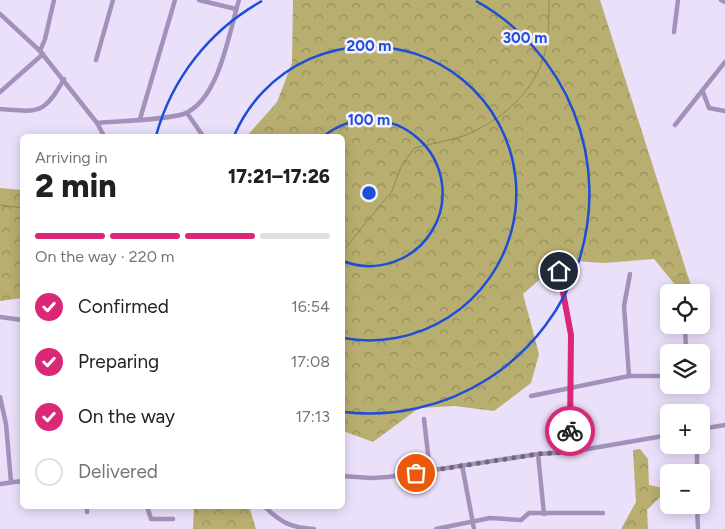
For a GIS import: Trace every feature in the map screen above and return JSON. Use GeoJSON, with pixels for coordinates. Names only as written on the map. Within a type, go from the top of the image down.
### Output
{"type":"FeatureCollection","features":[{"type":"Feature","properties":{"kind":"street"},"geometry":{"type":"LineString","coordinates":[[0,92],[42,52],[54,0]]}},
{"type":"Feature","properties":{"kind":"street"},"geometry":{"type":"LineString","coordinates":[[96,60],[113,0]]}},
{"type":"Feature","properties":{"kind":"street"},"geometry":{"type":"LineString","coordinates":[[140,119],[175,0]]}},
{"type":"Feature","properties":{"kind":"street"},"geometry":{"type":"LineString","coordinates":[[199,0],[236,9]]}},
{"type":"Feature","properties":{"kind":"street"},"geometry":{"type":"LineString","coordinates":[[97,123],[187,113],[207,95],[215,80],[238,0]]}},
{"type":"Feature","properties":{"kind":"street"},"geometry":{"type":"LineString","coordinates":[[674,32],[678,0]]}},
{"type":"Feature","properties":{"kind":"street"},"geometry":{"type":"LineString","coordinates":[[721,0],[725,2]]}},
{"type":"Feature","properties":{"kind":"street"},"geometry":{"type":"LineString","coordinates":[[0,14],[42,52],[97,123],[103,134]]}},
{"type":"Feature","properties":{"kind":"street"},"geometry":{"type":"LineString","coordinates":[[675,125],[725,62]]}},
{"type":"Feature","properties":{"kind":"street"},"geometry":{"type":"LineString","coordinates":[[0,110],[32,112],[39,109],[48,104],[64,79]]}},
{"type":"Feature","properties":{"kind":"street"},"geometry":{"type":"LineString","coordinates":[[703,92],[709,108],[725,112]]}},
{"type":"Feature","properties":{"kind":"street"},"geometry":{"type":"LineString","coordinates":[[187,113],[202,134]]}},
{"type":"Feature","properties":{"kind":"street"},"geometry":{"type":"LineString","coordinates":[[559,271],[571,335],[570,452]]}},
{"type":"Feature","properties":{"kind":"street"},"geometry":{"type":"LineString","coordinates":[[629,376],[624,306],[630,274]]}},
{"type":"Feature","properties":{"kind":"street"},"geometry":{"type":"LineString","coordinates":[[0,318],[20,320]]}},
{"type":"Feature","properties":{"kind":"street"},"geometry":{"type":"LineString","coordinates":[[530,396],[629,376],[660,376]]}},
{"type":"Feature","properties":{"kind":"street"},"geometry":{"type":"LineString","coordinates":[[0,397],[11,482]]}},
{"type":"Feature","properties":{"kind":"street"},"geometry":{"type":"LineString","coordinates":[[424,420],[430,471]]}},
{"type":"Feature","properties":{"kind":"street"},"geometry":{"type":"LineString","coordinates":[[710,428],[725,425]]}},
{"type":"Feature","properties":{"kind":"street"},"geometry":{"type":"LineString","coordinates":[[345,476],[372,478],[430,471],[538,454],[570,452],[660,437]]}},
{"type":"Feature","properties":{"kind":"street"},"geometry":{"type":"LineString","coordinates":[[538,454],[544,514]]}},
{"type":"Feature","properties":{"kind":"street"},"geometry":{"type":"LineString","coordinates":[[462,466],[474,529]]}},
{"type":"Feature","properties":{"kind":"street"},"geometry":{"type":"LineString","coordinates":[[0,484],[20,481]]}},
{"type":"Feature","properties":{"kind":"street"},"geometry":{"type":"LineString","coordinates":[[148,509],[151,519],[173,519]]}},
{"type":"Feature","properties":{"kind":"street"},"geometry":{"type":"LineString","coordinates":[[267,509],[276,519],[288,526],[314,529]]}},
{"type":"Feature","properties":{"kind":"street"},"geometry":{"type":"LineString","coordinates":[[436,529],[490,518],[521,520],[529,513],[603,513]]}},
{"type":"Feature","properties":{"kind":"street"},"geometry":{"type":"LineString","coordinates":[[697,514],[698,529]]}},
{"type":"Feature","properties":{"kind":"green space"},"geometry":{"type":"Polygon","coordinates":[[[293,0],[600,0],[690,284],[674,284],[654,259],[604,263],[562,260],[523,294],[539,354],[531,383],[494,411],[455,406],[419,408],[373,442],[345,432],[345,134],[249,134],[277,102],[292,63],[293,0]]]}},
{"type":"Feature","properties":{"kind":"green space"},"geometry":{"type":"Polygon","coordinates":[[[0,188],[20,190],[20,298],[0,301],[0,188]]]}},
{"type":"Feature","properties":{"kind":"green space"},"geometry":{"type":"Polygon","coordinates":[[[640,449],[648,459],[649,485],[660,487],[660,497],[647,510],[648,529],[621,529],[636,502],[633,450],[640,449]]]}},
{"type":"Feature","properties":{"kind":"green space"},"geometry":{"type":"Polygon","coordinates":[[[194,509],[250,509],[256,529],[193,529],[194,509]]]}},
{"type":"Feature","properties":{"kind":"waterway"},"geometry":{"type":"LineString","coordinates":[[345,248],[392,191],[401,167],[414,148],[457,138],[475,131],[498,117],[519,99],[535,77],[546,49],[549,25],[549,0]]}},
{"type":"Feature","properties":{"kind":"waterway"},"geometry":{"type":"LineString","coordinates":[[0,205],[20,208]]}},
{"type":"Feature","properties":{"kind":"way so far"},"geometry":{"type":"LineString","coordinates":[[416,473],[538,454],[570,452],[570,431]]}},
{"type":"Feature","properties":{"kind":"route"},"geometry":{"type":"LineString","coordinates":[[559,271],[571,335],[570,431]]}}]}
